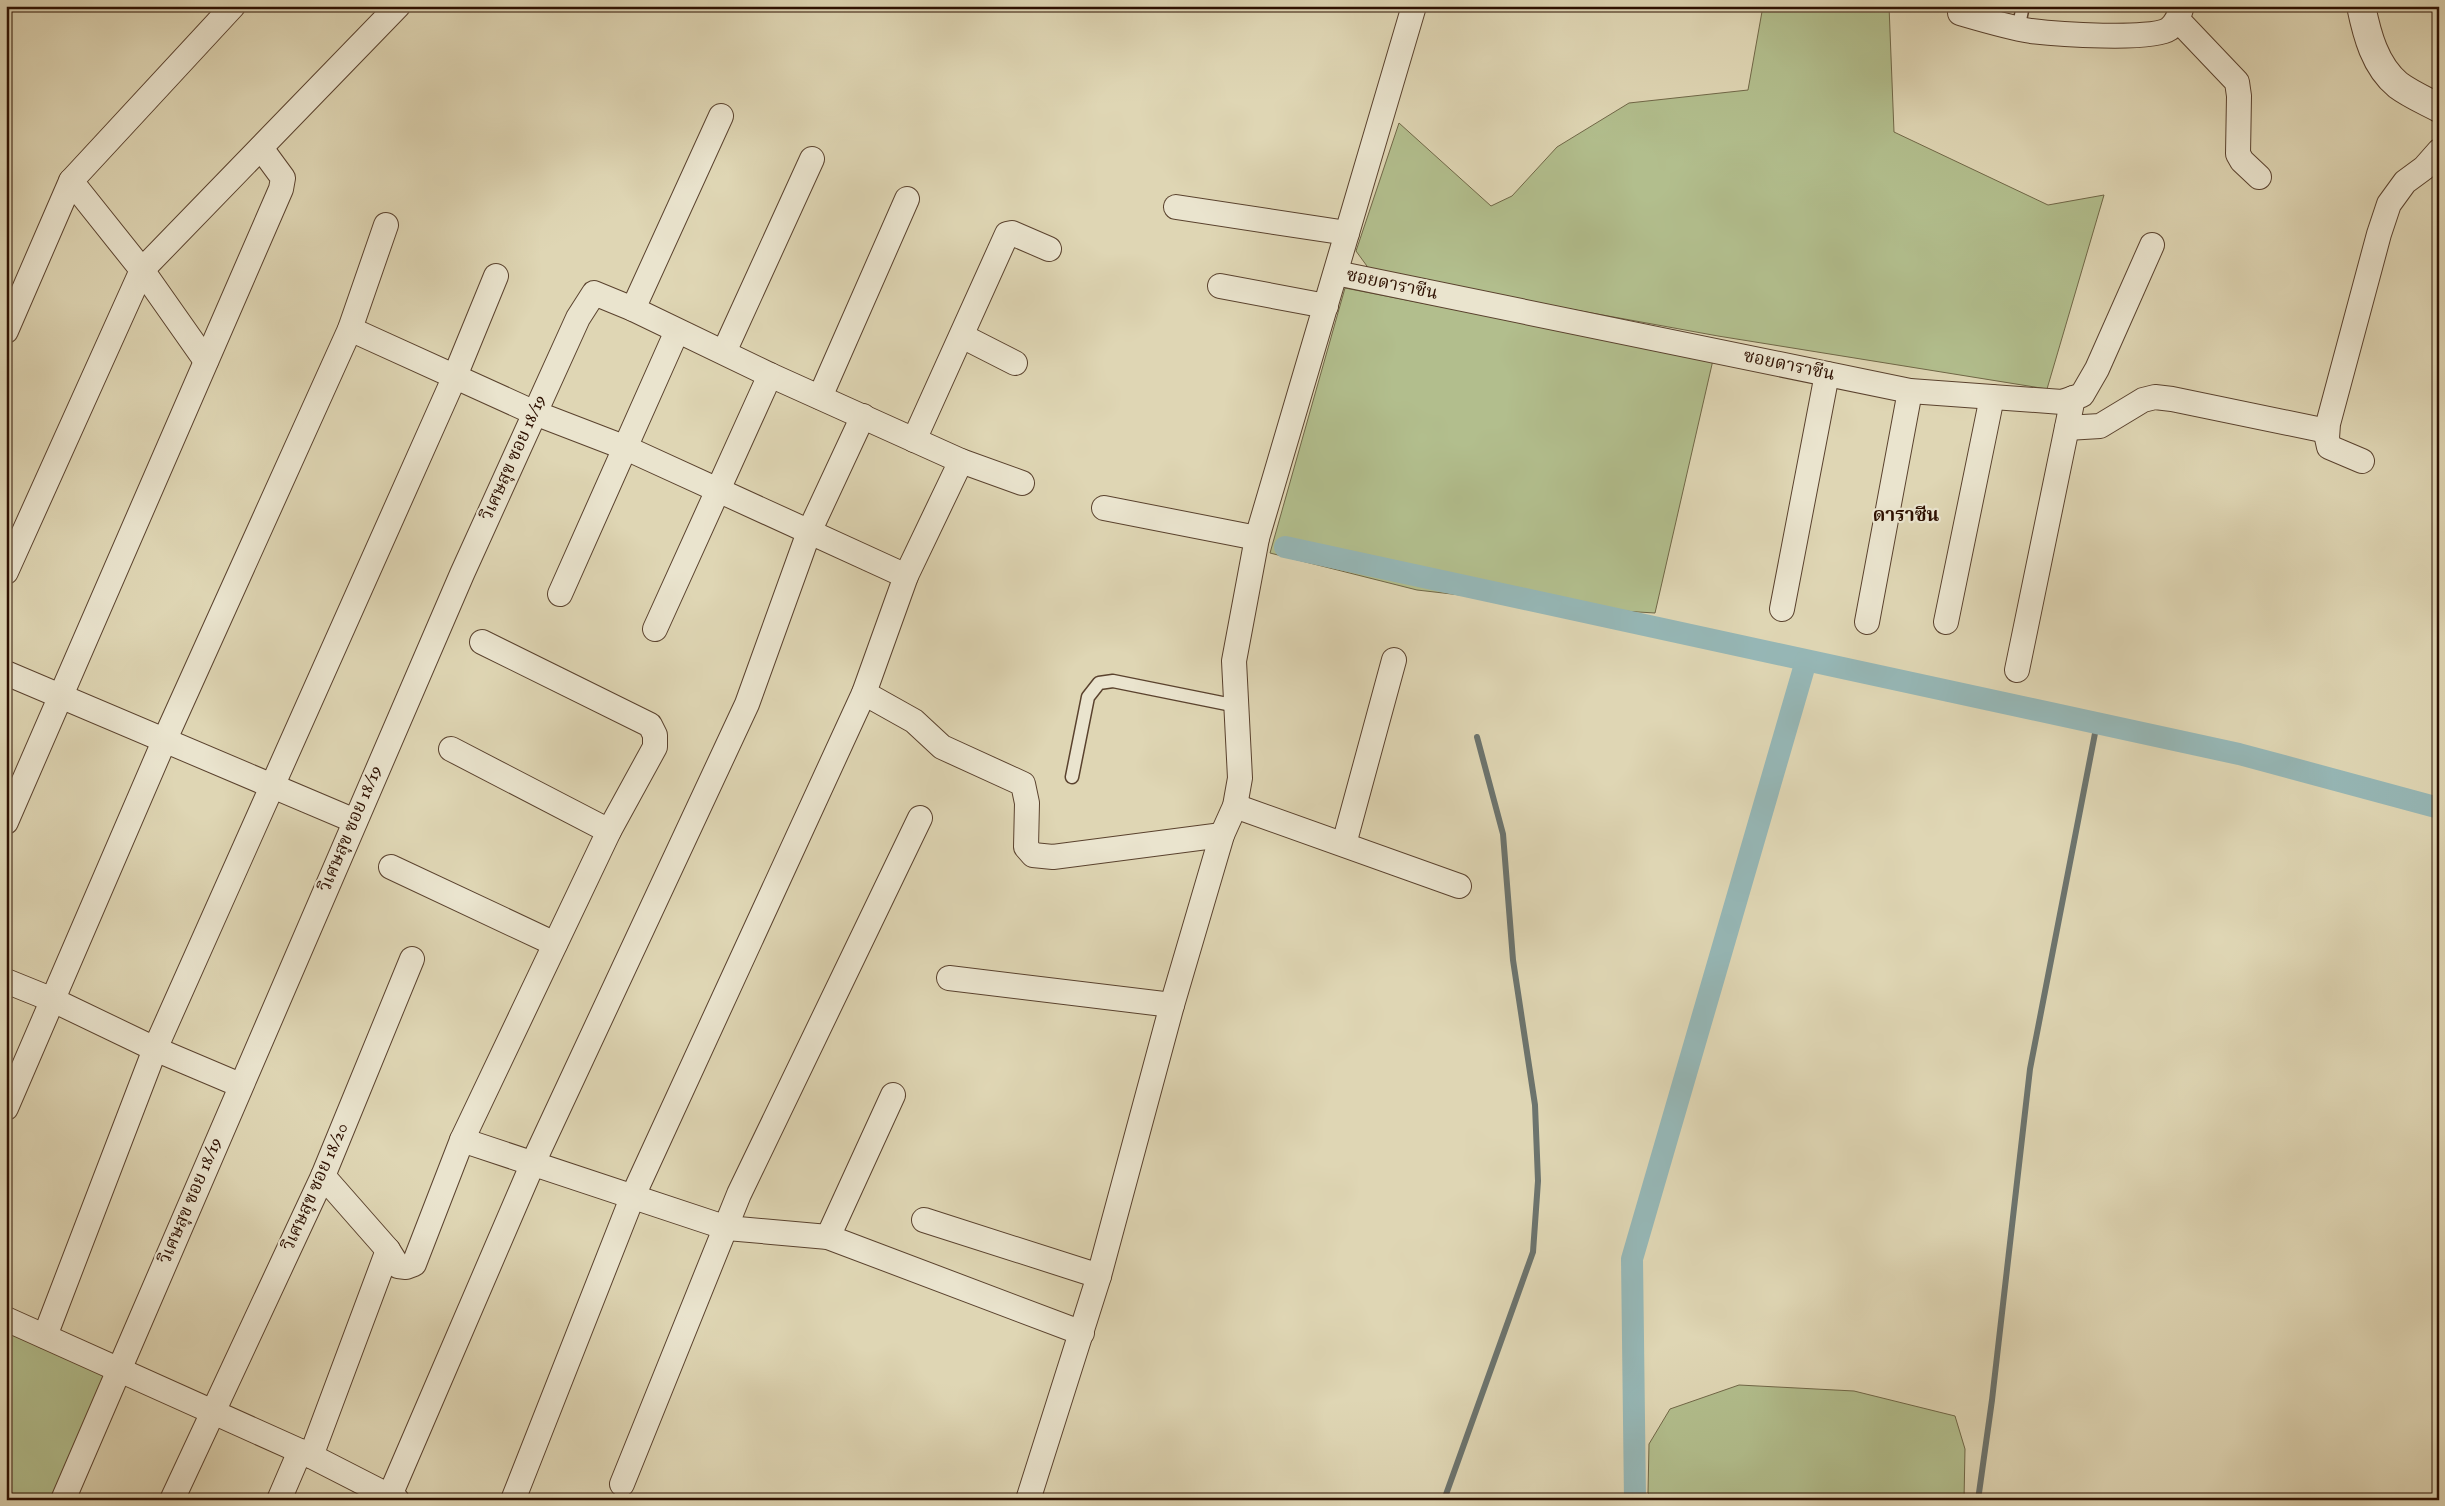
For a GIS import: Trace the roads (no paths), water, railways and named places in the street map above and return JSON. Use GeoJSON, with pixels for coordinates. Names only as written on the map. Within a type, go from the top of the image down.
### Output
{"type":"FeatureCollection","features":[{"type":"Feature","properties":{"kind":"street"},"geometry":{"type":"LineString","coordinates":[[6,331],[71,181],[233,6]]}},
{"type":"Feature","properties":{"kind":"street"},"geometry":{"type":"LineString","coordinates":[[6,572],[142,270],[398,6]]}},
{"type":"Feature","properties":{"kind":"street"},"geometry":{"type":"LineString","coordinates":[[1028,1500],[1099,1276],[1172,1005],[1222,835],[1235,806],[1240,778],[1234,661],[1257,538],[1414,6]]}},
{"type":"Feature","properties":{"kind":"street"},"geometry":{"type":"LineString","coordinates":[[2361,6],[2374,53],[2388,74],[2399,86],[2439,108]]}},
{"type":"Feature","properties":{"kind":"street"},"geometry":{"type":"LineString","coordinates":[[1960,13],[2020,17],[2084,34],[2150,34],[2168,30],[2180,13],[2237,82],[2239,96],[2238,154],[2242,162],[2259,177]]}},
{"type":"Feature","properties":{"kind":"street"},"geometry":{"type":"LineString","coordinates":[[721,116],[632,309],[770,376],[820,396],[960,461],[1022,482]]}},
{"type":"Feature","properties":{"kind":"street"},"geometry":{"type":"LineString","coordinates":[[6,822],[281,189],[283,178],[261,148]]}},
{"type":"Feature","properties":{"kind":"street"},"geometry":{"type":"LineString","coordinates":[[2362,461],[2329,447],[2327,432],[2379,234],[2390,204],[2405,182],[2424,168],[2439,151]]}},
{"type":"Feature","properties":{"kind":"street"},"geometry":{"type":"LineString","coordinates":[[724,352],[812,159]]}},
{"type":"Feature","properties":{"kind":"street"},"geometry":{"type":"LineString","coordinates":[[71,181],[142,270],[206,361]]}},
{"type":"Feature","properties":{"kind":"street"},"geometry":{"type":"LineString","coordinates":[[820,396],[907,199]]}},
{"type":"Feature","properties":{"kind":"street"},"geometry":{"type":"LineString","coordinates":[[1176,207],[1347,233]]}},
{"type":"Feature","properties":{"kind":"street"},"geometry":{"type":"LineString","coordinates":[[6,1108],[165,739],[350,329],[386,225]]}},
{"type":"Feature","properties":{"kind":"street"},"geometry":{"type":"LineString","coordinates":[[914,440],[1007,234],[1012,233],[1049,249]]}},
{"type":"Feature","properties":{"kind":"street"},"geometry":{"type":"LineString","coordinates":[[2018,670],[2073,398],[2082,395],[2097,369],[2152,245]]}},
{"type":"Feature","properties":{"kind":"street","name":"ซอยดาราซีน"},"geometry":{"type":"LineString","coordinates":[[1336,273],[1910,391],[2062,402],[2073,398]]}},
{"type":"Feature","properties":{"kind":"street"},"geometry":{"type":"LineString","coordinates":[[45,1336],[155,1049],[271,784],[455,376],[496,276]]}},
{"type":"Feature","properties":{"kind":"street"},"geometry":{"type":"LineString","coordinates":[[1220,286],[1326,306]]}},
{"type":"Feature","properties":{"kind":"street","name":"วิเศษสุข ซอย 18/19"},"geometry":{"type":"LineString","coordinates":[[63,1500],[355,821],[578,318],[594,293],[632,309]]}},
{"type":"Feature","properties":{"kind":"street"},"geometry":{"type":"LineString","coordinates":[[350,329],[535,413],[626,448],[906,576]]}},
{"type":"Feature","properties":{"kind":"street"},"geometry":{"type":"LineString","coordinates":[[560,594],[676,331]]}},
{"type":"Feature","properties":{"kind":"street"},"geometry":{"type":"LineString","coordinates":[[962,336],[1015,363]]}},
{"type":"Feature","properties":{"kind":"street"},"geometry":{"type":"LineString","coordinates":[[1782,609],[1827,374]]}},
{"type":"Feature","properties":{"kind":"street"},"geometry":{"type":"LineString","coordinates":[[655,629],[770,376]]}},
{"type":"Feature","properties":{"kind":"street"},"geometry":{"type":"LineString","coordinates":[[1867,622],[1910,391]]}},
{"type":"Feature","properties":{"kind":"street"},"geometry":{"type":"LineString","coordinates":[[1946,622],[1992,397]]}},
{"type":"Feature","properties":{"kind":"street"},"geometry":{"type":"LineString","coordinates":[[2066,428],[2100,426],[2131,405],[2155,397],[2327,432]]}},
{"type":"Feature","properties":{"kind":"street"},"geometry":{"type":"LineString","coordinates":[[6,1319],[305,1454],[392,1499],[533,1163],[747,704],[809,532],[863,416]]}},
{"type":"Feature","properties":{"kind":"street"},"geometry":{"type":"LineString","coordinates":[[513,1500],[632,1198],[864,693],[906,576],[960,461]]}},
{"type":"Feature","properties":{"kind":"street"},"geometry":{"type":"LineString","coordinates":[[1104,508],[1257,538]]}},
{"type":"Feature","properties":{"kind":"street"},"geometry":{"type":"LineString","coordinates":[[323,1176],[388,1250],[398,1266],[406,1267],[414,1264],[462,1140],[609,831],[655,747],[655,735],[650,725],[482,642]]}},
{"type":"Feature","properties":{"kind":"street"},"geometry":{"type":"LineString","coordinates":[[1344,844],[1394,660]]}},
{"type":"Feature","properties":{"kind":"street"},"geometry":{"type":"LineString","coordinates":[[6,673],[355,821]]}},
{"type":"Feature","properties":{"kind":"street"},"geometry":{"type":"LineString","coordinates":[[864,693],[914,721],[942,747],[1023,784],[1027,803],[1024,836],[1026,847],[1032,855],[1054,857],[1222,835]]}},
{"type":"Feature","properties":{"kind":"street"},"geometry":{"type":"LineString","coordinates":[[451,748],[609,831]]}},
{"type":"Feature","properties":{"kind":"street"},"geometry":{"type":"LineString","coordinates":[[1235,806],[1459,886]]}},
{"type":"Feature","properties":{"kind":"street"},"geometry":{"type":"LineString","coordinates":[[622,1484],[727,1228],[739,1194],[920,818]]}},
{"type":"Feature","properties":{"kind":"street"},"geometry":{"type":"LineString","coordinates":[[391,867],[555,944]]}},
{"type":"Feature","properties":{"kind":"street","name":"วิเศษสุข ซอย 18/20"},"geometry":{"type":"LineString","coordinates":[[172,1500],[211,1412],[323,1176],[412,959]]}},
{"type":"Feature","properties":{"kind":"street"},"geometry":{"type":"LineString","coordinates":[[949,978],[1172,1005]]}},
{"type":"Feature","properties":{"kind":"street"},"geometry":{"type":"LineString","coordinates":[[6,980],[53,1000],[155,1049],[240,1085]]}},
{"type":"Feature","properties":{"kind":"street"},"geometry":{"type":"LineString","coordinates":[[828,1237],[893,1095]]}},
{"type":"Feature","properties":{"kind":"street"},"geometry":{"type":"LineString","coordinates":[[462,1140],[727,1228],[828,1237],[1082,1333]]}},
{"type":"Feature","properties":{"kind":"street"},"geometry":{"type":"LineString","coordinates":[[924,1220],[1099,1276]]}},
{"type":"Feature","properties":{"kind":"street"},"geometry":{"type":"LineString","coordinates":[[279,1500],[305,1454],[388,1250]]}},
{"type":"Feature","properties":{"kind":"lane"},"geometry":{"type":"LineString","coordinates":[[1072,777],[1088,697],[1099,683],[1113,681],[1237,706]]}},
{"type":"Feature","properties":{"kind":"waterway"},"geometry":{"type":"LineString","coordinates":[[1285,547],[2239,754],[2439,808]]}},
{"type":"Feature","properties":{"kind":"waterway"},"geometry":{"type":"LineString","coordinates":[[1635,1500],[1632,1259],[1806,661]]}},
{"type":"Feature","properties":{"kind":"waterway"},"geometry":{"type":"LineString","coordinates":[[1978,1500],[1992,1400],[2030,1069],[2097,723]]}},
{"type":"Feature","properties":{"kind":"waterway"},"geometry":{"type":"LineString","coordinates":[[1444,1500],[1533,1252],[1538,1181],[1535,1105],[1513,960],[1503,834],[1477,737]]}},
{"type":"Feature","properties":{"kind":"district","name":"ดาราซีน"},"geometry":{"type":"Point","coordinates":[1906,516]}}]}
